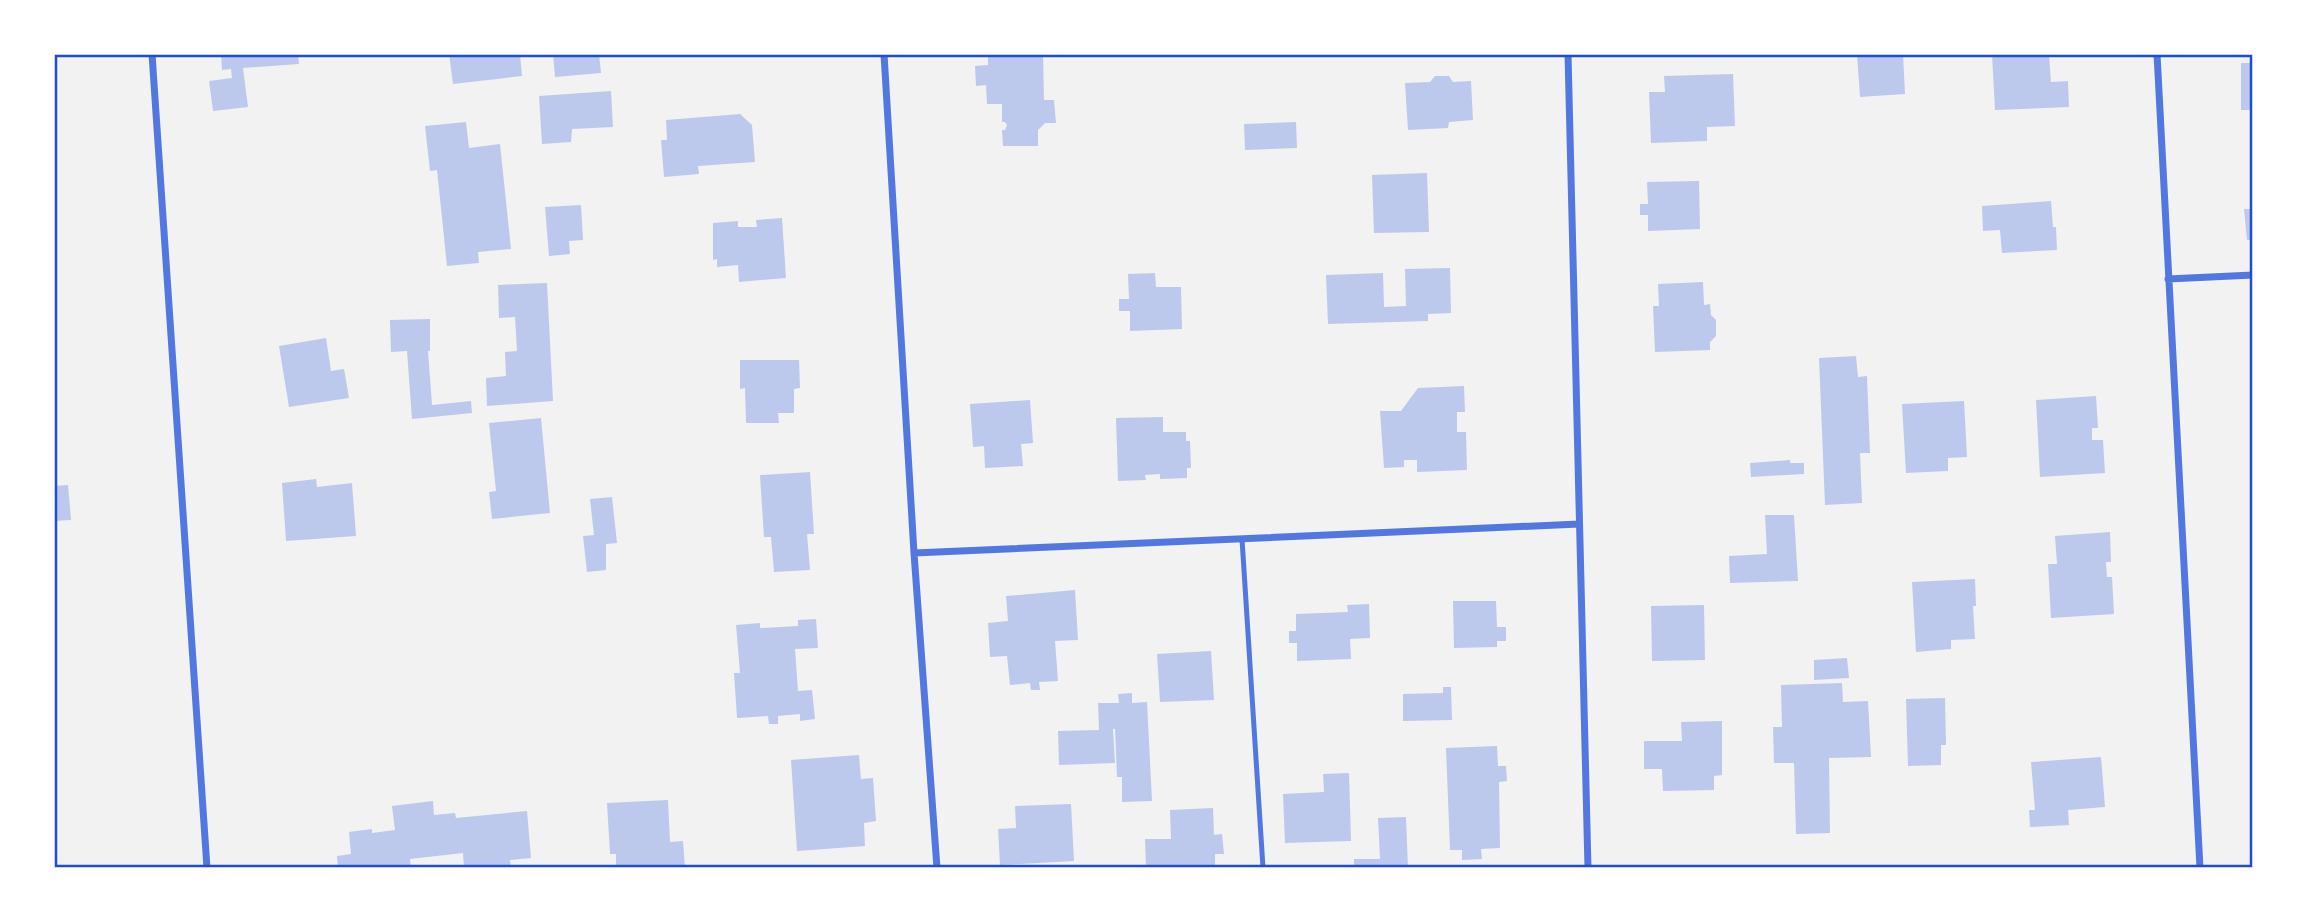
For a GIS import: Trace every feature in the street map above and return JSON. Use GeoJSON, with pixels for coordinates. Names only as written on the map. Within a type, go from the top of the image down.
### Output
{"type":"FeatureCollection","features":[{"type":"Feature","properties":{"kind":"street"},"geometry":{"type":"LineString","coordinates":[[152,54],[207,868]]}},
{"type":"Feature","properties":{"kind":"street"},"geometry":{"type":"LineString","coordinates":[[884,54],[914,553],[937,868]]}},
{"type":"Feature","properties":{"kind":"street"},"geometry":{"type":"LineString","coordinates":[[1568,54],[1588,868]]}},
{"type":"Feature","properties":{"kind":"street"},"geometry":{"type":"LineString","coordinates":[[2157,54],[2200,868]]}},
{"type":"Feature","properties":{"kind":"street"},"geometry":{"type":"LineString","coordinates":[[2168,279],[2253,275]]}},
{"type":"Feature","properties":{"kind":"street"},"geometry":{"type":"LineString","coordinates":[[914,553],[1579,524]]}},
{"type":"Feature","properties":{"kind":"lane"},"geometry":{"type":"LineString","coordinates":[[1242,539],[1262,868]]}},
{"type":"Feature","properties":{"kind":"building"},"geometry":{"type":"Polygon","coordinates":[[[221,54],[298,54],[299,64],[243,68],[248,107],[213,111],[209,81],[232,78],[231,69],[222,70],[221,54]]]}},
{"type":"Feature","properties":{"kind":"building"},"geometry":{"type":"Polygon","coordinates":[[[449,54],[520,54],[522,76],[453,84],[449,54]]]}},
{"type":"Feature","properties":{"kind":"building"},"geometry":{"type":"Polygon","coordinates":[[[553,54],[599,54],[601,73],[555,77],[553,54]]]}},
{"type":"Feature","properties":{"kind":"building"},"geometry":{"type":"Polygon","coordinates":[[[988,54],[1043,54],[1044,100],[1054,100],[1056,123],[1045,123],[1038,130],[1038,146],[1003,146],[1002,130],[1005,130],[1007,125],[1002,122],[1002,104],[987,104],[986,85],[976,86],[975,66],[988,65],[988,54]]]}},
{"type":"Feature","properties":{"kind":"building"},"geometry":{"type":"Polygon","coordinates":[[[1857,54],[1903,54],[1905,94],[1860,97],[1857,54]]]}},
{"type":"Feature","properties":{"kind":"building"},"geometry":{"type":"Polygon","coordinates":[[[1992,54],[2049,54],[2051,82],[2068,81],[2069,107],[1995,110],[1992,54]]]}},
{"type":"Feature","properties":{"kind":"building"},"geometry":{"type":"Polygon","coordinates":[[[2241,63],[2253,63],[2253,110],[2241,110],[2241,63]]]}},
{"type":"Feature","properties":{"kind":"building"},"geometry":{"type":"Polygon","coordinates":[[[1733,74],[1735,126],[1707,127],[1707,141],[1651,143],[1649,92],[1665,92],[1664,76],[1733,74]]]}},
{"type":"Feature","properties":{"kind":"building"},"geometry":{"type":"Polygon","coordinates":[[[1435,76],[1449,76],[1453,82],[1471,81],[1473,120],[1449,122],[1448,128],[1408,130],[1405,83],[1430,82],[1435,76]]]}},
{"type":"Feature","properties":{"kind":"building"},"geometry":{"type":"Polygon","coordinates":[[[611,91],[613,127],[572,129],[571,142],[542,144],[539,96],[611,91]]]}},
{"type":"Feature","properties":{"kind":"building"},"geometry":{"type":"Polygon","coordinates":[[[740,114],[752,125],[755,162],[698,166],[699,174],[664,177],[661,140],[667,140],[666,120],[740,114]]]}},
{"type":"Feature","properties":{"kind":"building"},"geometry":{"type":"Polygon","coordinates":[[[466,122],[469,148],[500,144],[511,249],[478,252],[479,263],[447,266],[437,170],[430,171],[425,126],[466,122]]]}},
{"type":"Feature","properties":{"kind":"building"},"geometry":{"type":"Polygon","coordinates":[[[1296,122],[1297,148],[1245,150],[1244,124],[1296,122]]]}},
{"type":"Feature","properties":{"kind":"building"},"geometry":{"type":"Polygon","coordinates":[[[1427,173],[1429,232],[1374,233],[1372,175],[1427,173]]]}},
{"type":"Feature","properties":{"kind":"building"},"geometry":{"type":"Polygon","coordinates":[[[1699,181],[1700,229],[1648,231],[1648,215],[1640,215],[1640,204],[1648,204],[1647,182],[1699,181]]]}},
{"type":"Feature","properties":{"kind":"building"},"geometry":{"type":"Polygon","coordinates":[[[2051,201],[2057,250],[2002,253],[2000,230],[1983,231],[1982,206],[2051,201]]]}},
{"type":"Feature","properties":{"kind":"building"},"geometry":{"type":"Polygon","coordinates":[[[581,205],[583,240],[569,241],[570,254],[549,256],[545,207],[581,205]]]}},
{"type":"Feature","properties":{"kind":"building"},"geometry":{"type":"Polygon","coordinates":[[[2244,209],[2253,209],[2253,240],[2247,240],[2244,209]]]}},
{"type":"Feature","properties":{"kind":"building"},"geometry":{"type":"Polygon","coordinates":[[[782,218],[786,278],[739,282],[738,265],[717,267],[717,259],[713,260],[713,223],[738,221],[738,227],[757,227],[756,220],[782,218]]]}},
{"type":"Feature","properties":{"kind":"building"},"geometry":{"type":"Polygon","coordinates":[[[1450,268],[1451,313],[1428,314],[1428,321],[1328,324],[1326,275],[1383,273],[1384,307],[1406,306],[1405,269],[1450,268]]]}},
{"type":"Feature","properties":{"kind":"building"},"geometry":{"type":"Polygon","coordinates":[[[1155,273],[1156,287],[1181,287],[1182,329],[1130,331],[1130,311],[1119,311],[1119,299],[1129,299],[1128,274],[1155,273]]]}},
{"type":"Feature","properties":{"kind":"building"},"geometry":{"type":"Polygon","coordinates":[[[1703,282],[1704,305],[1710,304],[1711,315],[1716,320],[1716,336],[1710,342],[1710,350],[1655,352],[1653,306],[1659,306],[1658,284],[1703,282]]]}},
{"type":"Feature","properties":{"kind":"building"},"geometry":{"type":"Polygon","coordinates":[[[547,283],[553,401],[487,406],[486,378],[506,376],[505,352],[517,351],[515,317],[499,318],[498,285],[547,283]]]}},
{"type":"Feature","properties":{"kind":"building"},"geometry":{"type":"Polygon","coordinates":[[[430,319],[428,351],[432,405],[471,401],[472,413],[412,419],[407,351],[391,352],[390,320],[430,319]]]}},
{"type":"Feature","properties":{"kind":"building"},"geometry":{"type":"Polygon","coordinates":[[[326,338],[331,371],[344,369],[349,398],[289,407],[279,346],[326,338]]]}},
{"type":"Feature","properties":{"kind":"building"},"geometry":{"type":"Polygon","coordinates":[[[1856,356],[1858,377],[1867,376],[1870,453],[1860,453],[1862,503],[1825,505],[1819,358],[1856,356]]]}},
{"type":"Feature","properties":{"kind":"building"},"geometry":{"type":"Polygon","coordinates":[[[740,360],[799,360],[800,388],[794,389],[794,413],[778,413],[779,423],[746,423],[745,388],[740,389],[740,360]]]}},
{"type":"Feature","properties":{"kind":"building"},"geometry":{"type":"Polygon","coordinates":[[[1464,386],[1465,412],[1457,412],[1457,432],[1466,432],[1467,470],[1417,472],[1417,460],[1404,460],[1404,467],[1384,468],[1380,411],[1401,411],[1418,388],[1464,386]]]}},
{"type":"Feature","properties":{"kind":"building"},"geometry":{"type":"Polygon","coordinates":[[[2096,396],[2098,428],[2092,428],[2092,440],[2103,440],[2105,473],[2040,477],[2036,400],[2096,396]]]}},
{"type":"Feature","properties":{"kind":"building"},"geometry":{"type":"Polygon","coordinates":[[[1030,400],[1033,443],[1021,444],[1023,466],[985,468],[984,446],[973,447],[970,404],[1030,400]]]}},
{"type":"Feature","properties":{"kind":"building"},"geometry":{"type":"Polygon","coordinates":[[[1964,401],[1967,457],[1948,458],[1948,471],[1906,473],[1902,404],[1964,401]]]}},
{"type":"Feature","properties":{"kind":"building"},"geometry":{"type":"Polygon","coordinates":[[[1163,417],[1163,432],[1186,432],[1186,441],[1190,441],[1191,468],[1187,468],[1187,478],[1160,479],[1160,474],[1145,475],[1146,480],[1118,481],[1116,418],[1163,417]]]}},
{"type":"Feature","properties":{"kind":"building"},"geometry":{"type":"Polygon","coordinates":[[[541,418],[550,513],[492,519],[489,492],[496,491],[489,423],[541,418]]]}},
{"type":"Feature","properties":{"kind":"building"},"geometry":{"type":"Polygon","coordinates":[[[1790,460],[1790,463],[1804,463],[1804,474],[1751,477],[1750,463],[1790,460]]]}},
{"type":"Feature","properties":{"kind":"building"},"geometry":{"type":"Polygon","coordinates":[[[810,472],[814,534],[807,534],[810,570],[774,572],[771,537],[764,537],[760,475],[810,472]]]}},
{"type":"Feature","properties":{"kind":"building"},"geometry":{"type":"Polygon","coordinates":[[[316,479],[317,487],[352,483],[356,536],[286,541],[282,483],[316,479]]]}},
{"type":"Feature","properties":{"kind":"building"},"geometry":{"type":"Polygon","coordinates":[[[68,485],[71,520],[54,521],[54,486],[68,485]]]}},
{"type":"Feature","properties":{"kind":"building"},"geometry":{"type":"Polygon","coordinates":[[[612,497],[617,543],[606,544],[606,570],[587,572],[583,536],[594,535],[590,499],[612,497]]]}},
{"type":"Feature","properties":{"kind":"building"},"geometry":{"type":"Polygon","coordinates":[[[1765,515],[1794,515],[1798,581],[1730,583],[1729,556],[1767,554],[1765,515]]]}},
{"type":"Feature","properties":{"kind":"building"},"geometry":{"type":"Polygon","coordinates":[[[2110,532],[2111,562],[2106,562],[2107,577],[2112,577],[2114,614],[2051,618],[2048,564],[2057,564],[2055,536],[2110,532]]]}},
{"type":"Feature","properties":{"kind":"building"},"geometry":{"type":"Polygon","coordinates":[[[1975,579],[1975,639],[1951,640],[1951,649],[1916,652],[1912,582],[1975,579]]]}},
{"type":"Feature","properties":{"kind":"building"},"geometry":{"type":"Polygon","coordinates":[[[1075,590],[1078,640],[1055,641],[1058,681],[1039,682],[1040,690],[1031,690],[1030,683],[1010,685],[1007,656],[990,657],[988,623],[1008,621],[1006,596],[1075,590]]]}},
{"type":"Feature","properties":{"kind":"building"},"geometry":{"type":"Polygon","coordinates":[[[1453,601],[1496,601],[1497,627],[1506,627],[1506,641],[1497,641],[1497,647],[1454,648],[1453,601]]]}},
{"type":"Feature","properties":{"kind":"building"},"geometry":{"type":"Polygon","coordinates":[[[1369,604],[1370,638],[1350,639],[1351,659],[1297,661],[1297,643],[1289,643],[1289,631],[1296,631],[1296,614],[1348,612],[1347,605],[1369,604]]]}},
{"type":"Feature","properties":{"kind":"building"},"geometry":{"type":"Polygon","coordinates":[[[1704,605],[1705,660],[1652,661],[1651,606],[1704,605]]]}},
{"type":"Feature","properties":{"kind":"building"},"geometry":{"type":"Polygon","coordinates":[[[816,619],[818,648],[795,649],[798,691],[812,690],[815,719],[800,721],[800,714],[778,716],[778,724],[769,724],[768,716],[737,718],[734,673],[740,673],[736,625],[760,623],[760,628],[798,626],[798,620],[816,619]]]}},
{"type":"Feature","properties":{"kind":"building"},"geometry":{"type":"Polygon","coordinates":[[[1211,651],[1214,700],[1160,702],[1157,654],[1211,651]]]}},
{"type":"Feature","properties":{"kind":"building"},"geometry":{"type":"Polygon","coordinates":[[[1847,658],[1849,678],[1814,680],[1814,660],[1847,658]]]}},
{"type":"Feature","properties":{"kind":"building"},"geometry":{"type":"Polygon","coordinates":[[[1842,683],[1843,702],[1868,701],[1871,757],[1829,758],[1830,833],[1796,834],[1794,763],[1774,763],[1773,727],[1782,727],[1781,685],[1842,683]]]}},
{"type":"Feature","properties":{"kind":"building"},"geometry":{"type":"Polygon","coordinates":[[[1443,687],[1451,687],[1452,720],[1403,721],[1403,694],[1443,693],[1443,687]]]}},
{"type":"Feature","properties":{"kind":"building"},"geometry":{"type":"Polygon","coordinates":[[[1132,693],[1132,703],[1147,702],[1152,801],[1122,802],[1122,777],[1117,777],[1115,729],[1115,763],[1059,765],[1058,731],[1099,730],[1098,703],[1119,703],[1118,694],[1132,693]]]}},
{"type":"Feature","properties":{"kind":"building"},"geometry":{"type":"Polygon","coordinates":[[[1945,698],[1946,745],[1941,745],[1941,765],[1908,766],[1906,699],[1945,698]]]}},
{"type":"Feature","properties":{"kind":"building"},"geometry":{"type":"Polygon","coordinates":[[[1722,721],[1722,775],[1714,776],[1714,790],[1663,791],[1662,769],[1644,769],[1644,741],[1682,741],[1681,722],[1722,721]]]}},
{"type":"Feature","properties":{"kind":"building"},"geometry":{"type":"Polygon","coordinates":[[[1497,746],[1498,766],[1506,766],[1507,781],[1499,782],[1500,848],[1481,849],[1482,859],[1462,860],[1462,850],[1450,850],[1446,748],[1497,746]]]}},
{"type":"Feature","properties":{"kind":"building"},"geometry":{"type":"Polygon","coordinates":[[[859,755],[861,779],[873,778],[876,821],[864,823],[865,846],[797,851],[791,760],[859,755]]]}},
{"type":"Feature","properties":{"kind":"building"},"geometry":{"type":"Polygon","coordinates":[[[2101,757],[2105,807],[2068,810],[2069,825],[2030,827],[2029,810],[2035,810],[2031,762],[2101,757]]]}},
{"type":"Feature","properties":{"kind":"building"},"geometry":{"type":"Polygon","coordinates":[[[1349,773],[1351,841],[1285,843],[1283,794],[1324,792],[1323,774],[1349,773]]]}},
{"type":"Feature","properties":{"kind":"building"},"geometry":{"type":"Polygon","coordinates":[[[668,800],[670,842],[683,841],[685,868],[616,868],[616,854],[610,854],[607,803],[668,800]]]}},
{"type":"Feature","properties":{"kind":"building"},"geometry":{"type":"Polygon","coordinates":[[[433,801],[434,815],[455,813],[456,818],[527,811],[531,858],[510,860],[511,868],[464,868],[463,853],[410,859],[411,868],[338,868],[337,856],[351,854],[349,832],[395,830],[392,806],[433,801]]]}},
{"type":"Feature","properties":{"kind":"building"},"geometry":{"type":"Polygon","coordinates":[[[1071,804],[1074,861],[1000,865],[998,829],[1016,828],[1015,806],[1071,804]]]}},
{"type":"Feature","properties":{"kind":"building"},"geometry":{"type":"Polygon","coordinates":[[[1213,808],[1214,835],[1222,834],[1224,854],[1215,854],[1215,868],[1146,868],[1145,839],[1171,839],[1170,810],[1213,808]]]}},
{"type":"Feature","properties":{"kind":"building"},"geometry":{"type":"Polygon","coordinates":[[[1406,817],[1408,868],[1354,868],[1354,859],[1380,859],[1378,818],[1406,817]]]}}]}
